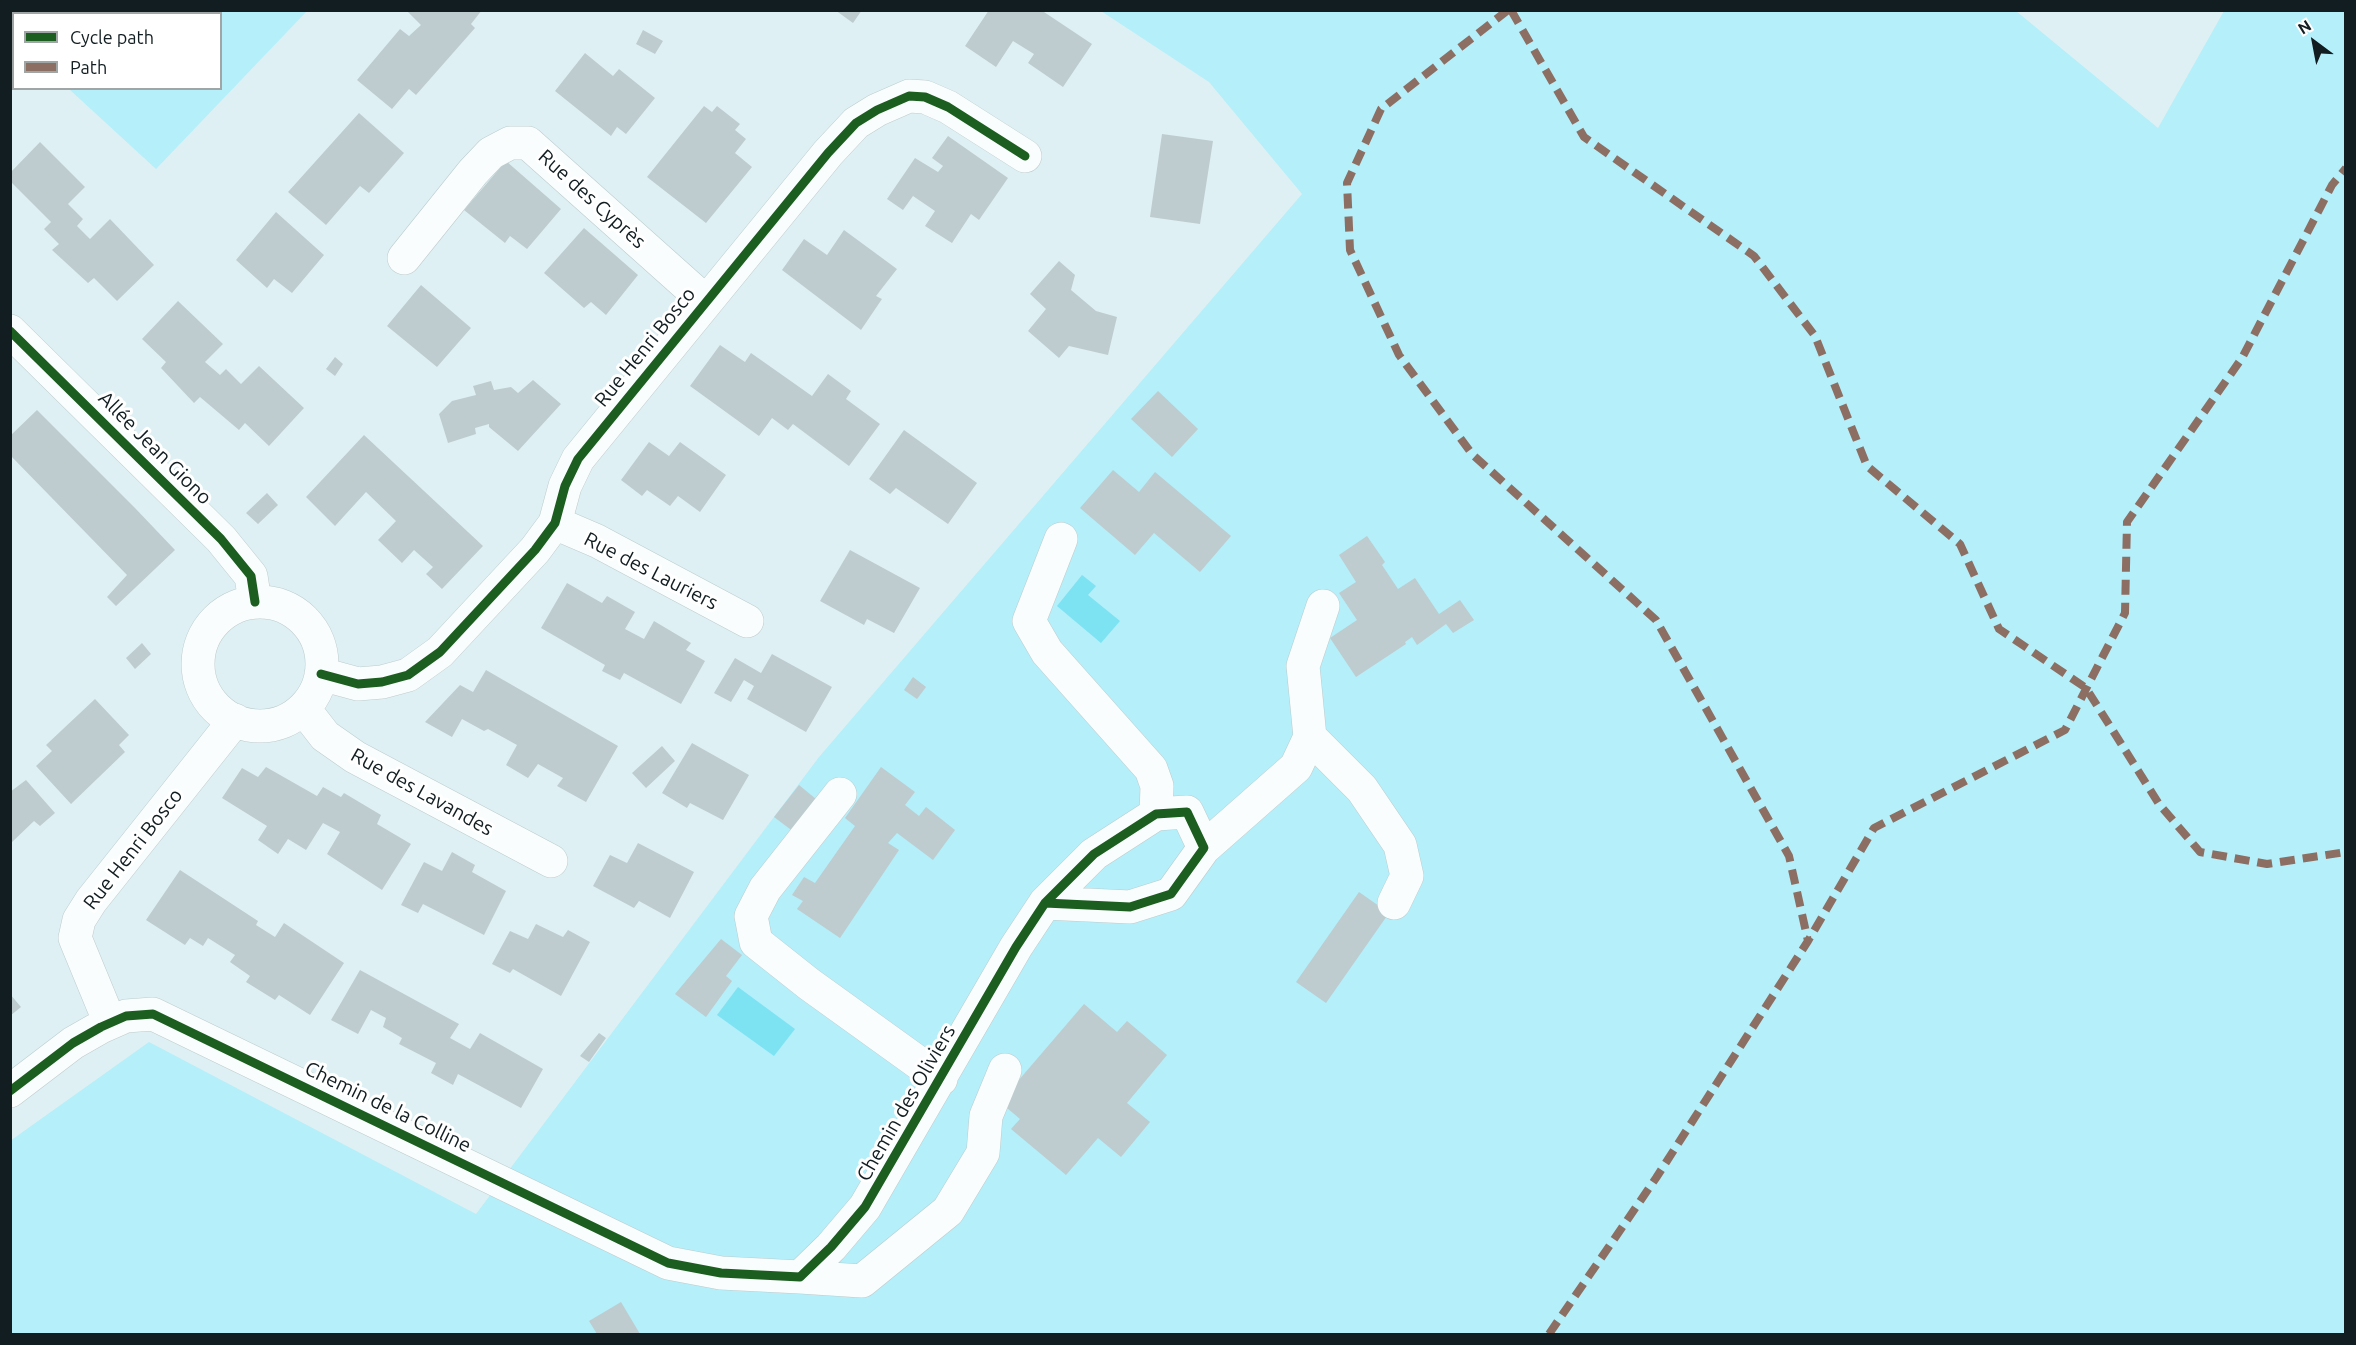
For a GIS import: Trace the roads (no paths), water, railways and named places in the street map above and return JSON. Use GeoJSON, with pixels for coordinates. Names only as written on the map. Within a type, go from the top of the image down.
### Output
{"type":"FeatureCollection","features":[{"type":"Feature","properties":{"kind":"street","name":"Rue Henri Bosco"},"geometry":{"type":"LineString","coordinates":[[321,674],[358,684],[382,682],[408,675],[441,652],[536,550],[555,523],[565,486],[578,459],[705,301],[828,153],[856,123],[877,110],[909,96],[925,97],[948,107],[1025,156]]}},
{"type":"Feature","properties":{"kind":"street","name":"Rue des Cyprès"},"geometry":{"type":"LineString","coordinates":[[404,258],[491,153],[510,143],[528,142],[705,301]]}},
{"type":"Feature","properties":{"kind":"street","name":"Allée Jean Giono"},"geometry":{"type":"LineString","coordinates":[[10,331],[221,539],[251,576],[255,602]]}},
{"type":"Feature","properties":{"kind":"street","name":"Rue des Lauriers"},"geometry":{"type":"LineString","coordinates":[[555,523],[597,541],[747,621]]}},
{"type":"Feature","properties":{"kind":"street"},"geometry":{"type":"LineString","coordinates":[[1061,539],[1029,621],[1047,652],[1150,769],[1157,786],[1156,814]]}},
{"type":"Feature","properties":{"kind":"street"},"geometry":{"type":"LineString","coordinates":[[255,602],[276,604],[303,619],[311,628],[320,647],[321,674],[320,684],[304,708],[294,717],[274,725],[252,726],[228,718],[215,708],[203,691],[198,674],[202,639],[214,621],[234,607],[255,602]]}},
{"type":"Feature","properties":{"kind":"street"},"geometry":{"type":"LineString","coordinates":[[1045,903],[1130,907],[1171,894],[1204,848],[1296,767],[1310,737],[1303,666],[1323,606]]}},
{"type":"Feature","properties":{"kind":"street","name":"Rue des Lavandes"},"geometry":{"type":"LineString","coordinates":[[304,708],[325,736],[355,757],[551,861]]}},
{"type":"Feature","properties":{"kind":"street","name":"Rue Henri Bosco"},"geometry":{"type":"LineString","coordinates":[[110,1023],[75,938],[79,920],[235,720]]}},
{"type":"Feature","properties":{"kind":"street"},"geometry":{"type":"LineString","coordinates":[[1310,737],[1362,789],[1400,845],[1407,876],[1394,903]]}},
{"type":"Feature","properties":{"kind":"street"},"geometry":{"type":"LineString","coordinates":[[840,794],[765,889],[751,916],[756,942],[809,984],[941,1079]]}},
{"type":"Feature","properties":{"kind":"street","name":"Chemin des Oliviers"},"geometry":{"type":"LineString","coordinates":[[800,1277],[831,1247],[865,1207],[1016,947],[1045,903],[1095,854],[1156,814],[1187,812],[1204,848]]}},
{"type":"Feature","properties":{"kind":"street","name":"Chemin de la Colline"},"geometry":{"type":"LineString","coordinates":[[10,1091],[73,1043],[110,1023],[126,1016],[153,1014],[668,1263],[721,1273],[800,1277]]}},
{"type":"Feature","properties":{"kind":"street"},"geometry":{"type":"LineString","coordinates":[[800,1277],[862,1281],[948,1211],[983,1153],[986,1116],[1005,1070]]}}]}
